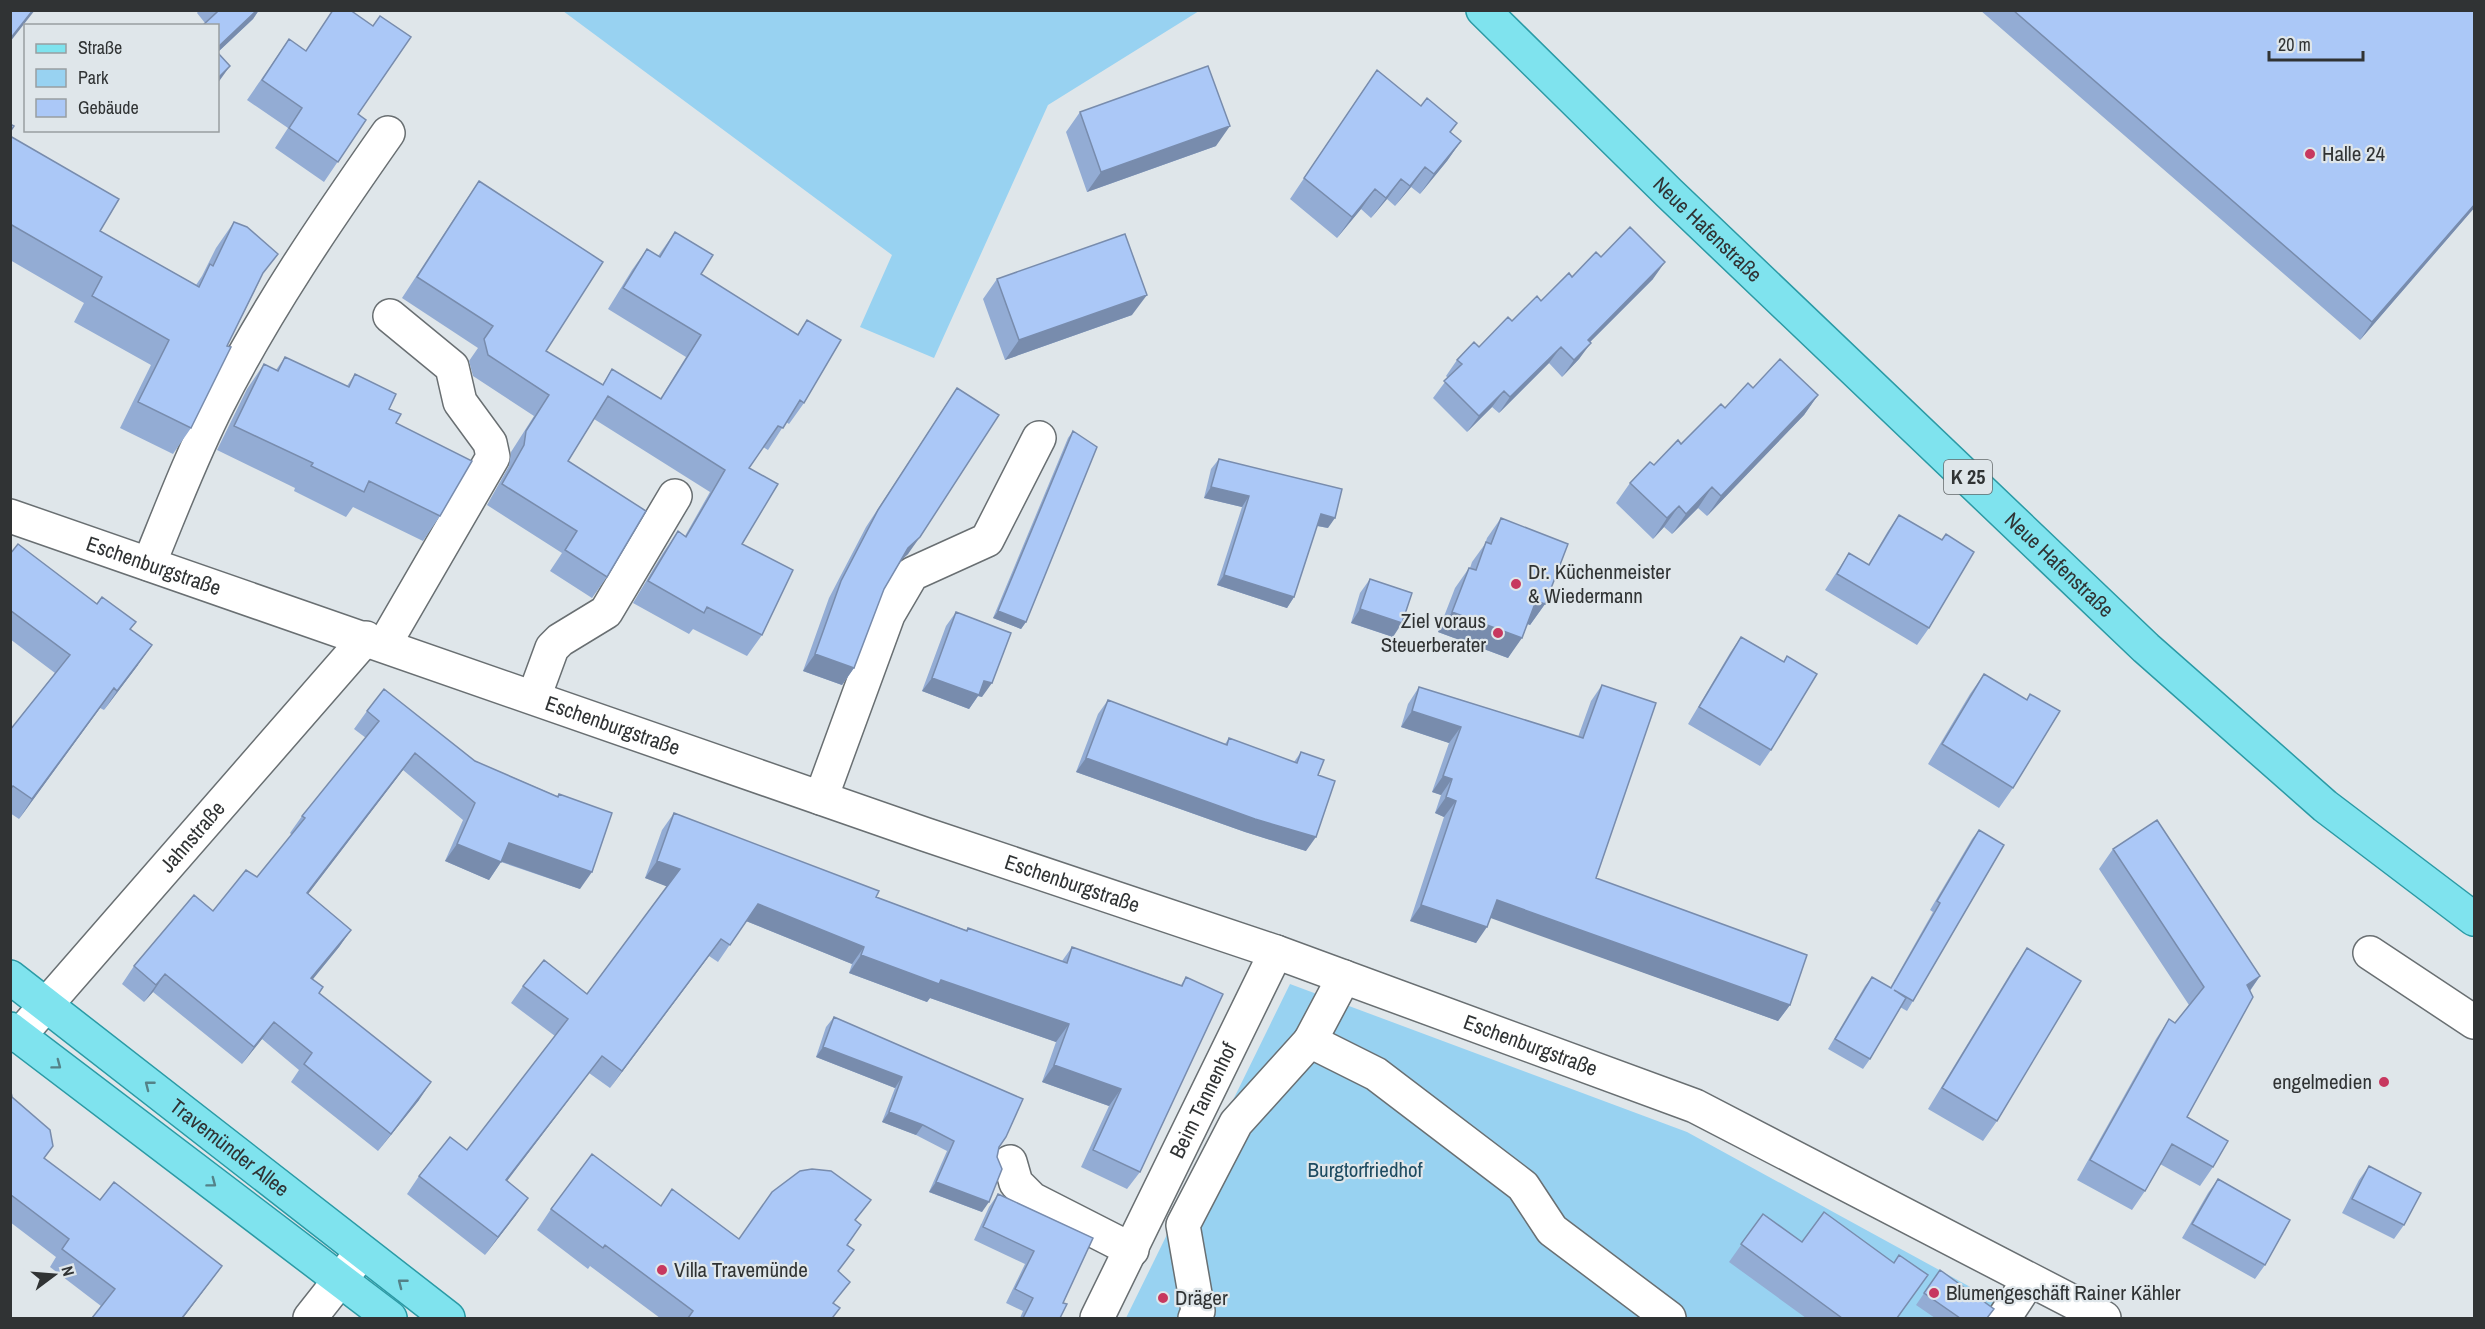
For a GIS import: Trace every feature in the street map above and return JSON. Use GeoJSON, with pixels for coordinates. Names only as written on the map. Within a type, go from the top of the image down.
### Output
{"type":"FeatureCollection","features":[{"type":"Feature","properties":{"kind":"main road","name":"Neue Hafenstraße"},"geometry":{"type":"LineString","coordinates":[[1483,10],[1669,193],[2146,648],[2325,806],[2475,919]]}},
{"type":"Feature","properties":{"kind":"main road","name":"Travemünder Allee"},"geometry":{"type":"LineString","coordinates":[[10,977],[448,1318]]}},
{"type":"Feature","properties":{"kind":"main road","name":"Travemünder Allee"},"geometry":{"type":"LineString","coordinates":[[15,1032],[390,1318]]}},
{"type":"Feature","properties":{"kind":"street"},"geometry":{"type":"LineString","coordinates":[[149,564],[217,405],[320,230],[388,133]]}},
{"type":"Feature","properties":{"kind":"street","name":"Jahnstraße"},"geometry":{"type":"LineString","coordinates":[[15,1032],[44,1004],[375,641],[493,457],[490,443],[460,402],[452,367],[390,316]]}},
{"type":"Feature","properties":{"kind":"street"},"geometry":{"type":"LineString","coordinates":[[821,798],[888,615],[912,574],[987,540],[1039,438]]}},
{"type":"Feature","properties":{"kind":"street"},"geometry":{"type":"LineString","coordinates":[[534,697],[552,648],[560,640],[606,612],[675,496]]}},
{"type":"Feature","properties":{"kind":"street","name":"Eschenburgstraße"},"geometry":{"type":"LineString","coordinates":[[10,516],[375,641],[821,798],[1276,952],[1695,1106],[2104,1318]]}},
{"type":"Feature","properties":{"kind":"street","name":"Beim Tannenhof"},"geometry":{"type":"LineString","coordinates":[[1097,1318],[1276,952]]}},
{"type":"Feature","properties":{"kind":"street"},"geometry":{"type":"LineString","coordinates":[[2370,953],[2475,1022]]}},
{"type":"Feature","properties":{"kind":"street"},"geometry":{"type":"LineString","coordinates":[[1195,1318],[1198,1311],[1184,1225],[1236,1124],[1310,1041],[1344,977]]}},
{"type":"Feature","properties":{"kind":"street"},"geometry":{"type":"LineString","coordinates":[[1310,1041],[1376,1074],[1523,1186],[1552,1230],[1669,1318]]}},
{"type":"Feature","properties":{"kind":"street"},"geometry":{"type":"LineString","coordinates":[[1010,1162],[1016,1183],[1032,1199],[1132,1250]]}},
{"type":"Feature","properties":{"kind":"street"},"geometry":{"type":"LineString","coordinates":[[310,1318],[362,1252]]}},
{"type":"Feature","properties":{"kind":"street"},"geometry":{"type":"LineString","coordinates":[[2004,1318],[2029,1280]]}},
{"type":"Feature","properties":{"kind":"green space"},"geometry":{"type":"Polygon","coordinates":[[[563,11],[1199,11],[1048,105],[934,358],[860,327],[892,255],[563,11]]]}},
{"type":"Feature","properties":{"kind":"green space","name":"Burgtorfriedhof"},"geometry":{"type":"Polygon","coordinates":[[[1290,984],[1687,1132],[2027,1318],[1126,1318],[1290,984]]]}},
{"type":"Feature","properties":{"kind":"building"},"geometry":{"type":"Polygon","coordinates":[[[10,10],[33,10],[10,39],[10,10]]]}},
{"type":"Feature","properties":{"kind":"building"},"geometry":{"type":"Polygon","coordinates":[[[216,10],[257,10],[219,46],[219,24],[204,24],[217,12],[216,10]]]}},
{"type":"Feature","properties":{"kind":"building"},"geometry":{"type":"Polygon","coordinates":[[[333,10],[350,10],[373,26],[380,16],[411,37],[358,114],[366,120],[338,162],[289,128],[302,108],[262,80],[289,39],[306,51],[333,10]]]}},
{"type":"Feature","properties":{"kind":"building","name":"Halle 24"},"geometry":{"type":"Polygon","coordinates":[[[2013,10],[2475,10],[2475,204],[2372,322],[2013,10]]]}},
{"type":"Feature","properties":{"kind":"building"},"geometry":{"type":"Polygon","coordinates":[[[219,54],[230,66],[219,77],[219,54]]]}},
{"type":"Feature","properties":{"kind":"building"},"geometry":{"type":"Polygon","coordinates":[[[1208,66],[1230,126],[1101,172],[1080,112],[1208,66]]]}},
{"type":"Feature","properties":{"kind":"building"},"geometry":{"type":"Polygon","coordinates":[[[1377,70],[1421,106],[1427,98],[1457,123],[1450,132],[1461,141],[1434,174],[1425,167],[1410,186],[1401,179],[1386,198],[1375,189],[1352,217],[1304,178],[1377,70]]]}},
{"type":"Feature","properties":{"kind":"building"},"geometry":{"type":"Polygon","coordinates":[[[10,136],[119,199],[100,231],[199,287],[210,264],[213,266],[234,222],[247,227],[278,254],[263,273],[227,346],[231,347],[191,428],[138,402],[169,340],[92,296],[102,277],[10,224],[10,136]]]}},
{"type":"Feature","properties":{"kind":"building"},"geometry":{"type":"Polygon","coordinates":[[[479,181],[603,262],[546,351],[603,385],[612,369],[661,399],[701,335],[623,288],[647,249],[660,257],[675,232],[713,255],[701,274],[798,335],[807,320],[841,340],[804,403],[800,400],[783,428],[778,426],[749,468],[778,484],[742,544],[793,570],[762,635],[707,607],[704,613],[648,581],[678,531],[686,537],[725,470],[608,396],[568,461],[646,511],[607,577],[565,550],[577,531],[502,484],[524,445],[526,431],[549,395],[488,355],[484,339],[493,326],[417,277],[479,181]]]}},
{"type":"Feature","properties":{"kind":"building"},"geometry":{"type":"Polygon","coordinates":[[[1630,227],[1665,262],[1588,340],[1591,343],[1574,360],[1561,347],[1510,397],[1504,391],[1479,416],[1444,381],[1462,364],[1457,360],[1474,342],[1479,347],[1508,317],[1512,321],[1537,296],[1541,301],[1569,273],[1572,277],[1596,252],[1601,257],[1630,227]]]}},
{"type":"Feature","properties":{"kind":"building"},"geometry":{"type":"Polygon","coordinates":[[[1125,234],[1147,295],[1019,340],[997,279],[1125,234]]]}},
{"type":"Feature","properties":{"kind":"building"},"geometry":{"type":"Polygon","coordinates":[[[285,357],[349,387],[355,374],[396,394],[389,409],[401,414],[396,423],[472,461],[440,516],[369,481],[364,492],[311,466],[313,463],[234,426],[264,364],[278,371],[285,357]]]}},
{"type":"Feature","properties":{"kind":"building"},"geometry":{"type":"Polygon","coordinates":[[[1780,359],[1818,395],[1721,496],[1712,487],[1686,514],[1679,506],[1667,518],[1630,483],[1650,462],[1654,465],[1678,440],[1681,444],[1721,404],[1725,408],[1748,383],[1753,388],[1780,359]]]}},
{"type":"Feature","properties":{"kind":"building"},"geometry":{"type":"Polygon","coordinates":[[[957,388],[999,415],[920,537],[908,548],[884,589],[854,668],[815,654],[841,581],[878,510],[957,388]]]}},
{"type":"Feature","properties":{"kind":"building"},"geometry":{"type":"Polygon","coordinates":[[[1073,431],[1097,447],[1026,622],[998,611],[1073,431]]]}},
{"type":"Feature","properties":{"kind":"building"},"geometry":{"type":"Polygon","coordinates":[[[1219,459],[1342,489],[1335,518],[1321,514],[1294,597],[1224,575],[1249,496],[1211,487],[1219,459]]]}},
{"type":"Feature","properties":{"kind":"building"},"geometry":{"type":"Polygon","coordinates":[[[1899,515],[1942,540],[1946,534],[1974,552],[1929,628],[1837,574],[1849,553],[1869,565],[1899,515]]]}},
{"type":"Feature","properties":{"kind":"building"},"geometry":{"type":"Polygon","coordinates":[[[1501,518],[1568,544],[1545,604],[1536,601],[1522,638],[1452,612],[1469,568],[1476,570],[1486,542],[1491,544],[1501,518]]]}},
{"type":"Feature","properties":{"kind":"building"},"geometry":{"type":"Polygon","coordinates":[[[18,544],[97,604],[102,597],[136,622],[130,629],[152,645],[117,691],[114,688],[32,799],[13,786],[10,789],[10,730],[70,655],[10,610],[10,554],[18,544]]]}},
{"type":"Feature","properties":{"kind":"building"},"geometry":{"type":"Polygon","coordinates":[[[1370,579],[1412,593],[1402,623],[1360,609],[1370,579]]]}},
{"type":"Feature","properties":{"kind":"building"},"geometry":{"type":"Polygon","coordinates":[[[956,612],[1011,633],[992,683],[984,681],[979,695],[932,678],[956,612]]]}},
{"type":"Feature","properties":{"kind":"building"},"geometry":{"type":"Polygon","coordinates":[[[1741,637],[1784,662],[1787,656],[1817,674],[1771,750],[1699,707],[1741,637]]]}},
{"type":"Feature","properties":{"kind":"building"},"geometry":{"type":"Polygon","coordinates":[[[1984,674],[2027,700],[2030,694],[2060,711],[2013,788],[1942,744],[1984,674]]]}},
{"type":"Feature","properties":{"kind":"building"},"geometry":{"type":"Polygon","coordinates":[[[1602,685],[1656,703],[1596,878],[1807,955],[1790,1005],[1497,900],[1487,927],[1421,905],[1456,801],[1446,797],[1452,779],[1443,776],[1461,727],[1412,711],[1419,687],[1583,738],[1602,685]]]}},
{"type":"Feature","properties":{"kind":"building"},"geometry":{"type":"Polygon","coordinates":[[[384,689],[475,761],[558,797],[559,794],[612,813],[592,872],[509,843],[501,862],[457,844],[475,803],[415,753],[307,893],[351,930],[311,978],[323,987],[319,993],[431,1082],[391,1134],[304,1064],[312,1053],[274,1022],[254,1047],[165,974],[156,985],[134,966],[194,895],[213,911],[246,870],[257,877],[305,818],[302,816],[379,721],[367,711],[384,689]]]}},
{"type":"Feature","properties":{"kind":"building"},"geometry":{"type":"Polygon","coordinates":[[[1108,700],[1227,745],[1229,738],[1297,763],[1301,752],[1324,760],[1318,775],[1335,781],[1316,837],[1255,819],[1086,758],[1108,700]]]}},
{"type":"Feature","properties":{"kind":"building"},"geometry":{"type":"Polygon","coordinates":[[[674,813],[879,891],[876,897],[967,931],[968,928],[1067,963],[1072,947],[1182,986],[1186,977],[1223,994],[1140,1172],[1093,1150],[1121,1089],[1054,1065],[1069,1024],[941,980],[939,984],[861,955],[864,947],[758,904],[730,945],[721,939],[622,1071],[602,1056],[506,1180],[528,1198],[498,1237],[419,1176],[450,1137],[467,1150],[568,1019],[523,986],[544,960],[587,994],[680,869],[657,861],[674,813]]]}},
{"type":"Feature","properties":{"kind":"building"},"geometry":{"type":"Polygon","coordinates":[[[2157,820],[2260,976],[2247,985],[2253,997],[2187,1117],[2228,1141],[2213,1167],[2172,1144],[2145,1191],[2090,1160],[2169,1019],[2175,1023],[2204,987],[2113,849],[2157,820]]]}},
{"type":"Feature","properties":{"kind":"building"},"geometry":{"type":"Polygon","coordinates":[[[1979,830],[2004,845],[1913,1001],[1894,990],[1906,998],[1870,1059],[1835,1039],[1872,977],[1891,988],[1940,903],[1937,901],[1979,830]]]}},
{"type":"Feature","properties":{"kind":"building"},"geometry":{"type":"Polygon","coordinates":[[[2027,948],[2081,981],[1997,1121],[1942,1088],[2027,948]]]}},
{"type":"Feature","properties":{"kind":"building"},"geometry":{"type":"Polygon","coordinates":[[[834,1017],[1023,1099],[999,1147],[997,1157],[1002,1169],[989,1202],[936,1182],[954,1141],[923,1125],[889,1112],[902,1077],[823,1047],[834,1017]]]}},
{"type":"Feature","properties":{"kind":"building"},"geometry":{"type":"Polygon","coordinates":[[[10,1087],[12,1097],[50,1130],[53,1146],[44,1158],[100,1200],[114,1182],[222,1266],[182,1318],[92,1318],[115,1289],[62,1249],[69,1239],[10,1196],[10,1087]]]}},
{"type":"Feature","properties":{"kind":"building"},"geometry":{"type":"Polygon","coordinates":[[[592,1154],[661,1206],[672,1189],[739,1239],[772,1192],[800,1171],[812,1169],[831,1171],[871,1200],[855,1220],[861,1225],[847,1245],[854,1250],[838,1271],[850,1282],[833,1303],[840,1308],[833,1317],[835,1318],[688,1318],[693,1311],[605,1245],[603,1248],[551,1209],[592,1154]]]}},
{"type":"Feature","properties":{"kind":"building"},"geometry":{"type":"Polygon","coordinates":[[[2369,1166],[2421,1193],[2404,1225],[2352,1199],[2369,1166]]]}},
{"type":"Feature","properties":{"kind":"building"},"geometry":{"type":"Polygon","coordinates":[[[2218,1179],[2290,1220],[2265,1265],[2192,1224],[2218,1179]]]}},
{"type":"Feature","properties":{"kind":"building"},"geometry":{"type":"Polygon","coordinates":[[[998,1194],[1093,1238],[1063,1303],[1067,1304],[1060,1318],[1023,1318],[1033,1298],[1015,1289],[1034,1251],[983,1227],[998,1194]]]}},
{"type":"Feature","properties":{"kind":"building"},"geometry":{"type":"Polygon","coordinates":[[[1824,1212],[1894,1263],[1899,1255],[1928,1275],[1897,1318],[1842,1318],[1741,1244],[1763,1214],[1802,1242],[1824,1212]]]}},
{"type":"Feature","properties":{"kind":"building"},"geometry":{"type":"Polygon","coordinates":[[[1940,1270],[1994,1309],[1987,1318],[1960,1318],[1924,1293],[1940,1270]]]}},
{"type":"Feature","properties":{"kind":"place","name":"Halle 24"},"geometry":{"type":"Point","coordinates":[2310,154]}},
{"type":"Feature","properties":{"kind":"place","name":"Dr. Küchenmeister & Wiedermann"},"geometry":{"type":"Point","coordinates":[1516,584]}},
{"type":"Feature","properties":{"kind":"place","name":"Ziel voraus Steuerberater"},"geometry":{"type":"Point","coordinates":[1498,633]}},
{"type":"Feature","properties":{"kind":"place","name":"engelmedien"},"geometry":{"type":"Point","coordinates":[2384,1082]}},
{"type":"Feature","properties":{"kind":"place","name":"Villa Travemünde"},"geometry":{"type":"Point","coordinates":[662,1270]}},
{"type":"Feature","properties":{"kind":"place","name":"Blumengeschäft Rainer Kähler"},"geometry":{"type":"Point","coordinates":[1934,1293]}},
{"type":"Feature","properties":{"kind":"place","name":"Dräger"},"geometry":{"type":"Point","coordinates":[1163,1298]}}]}
